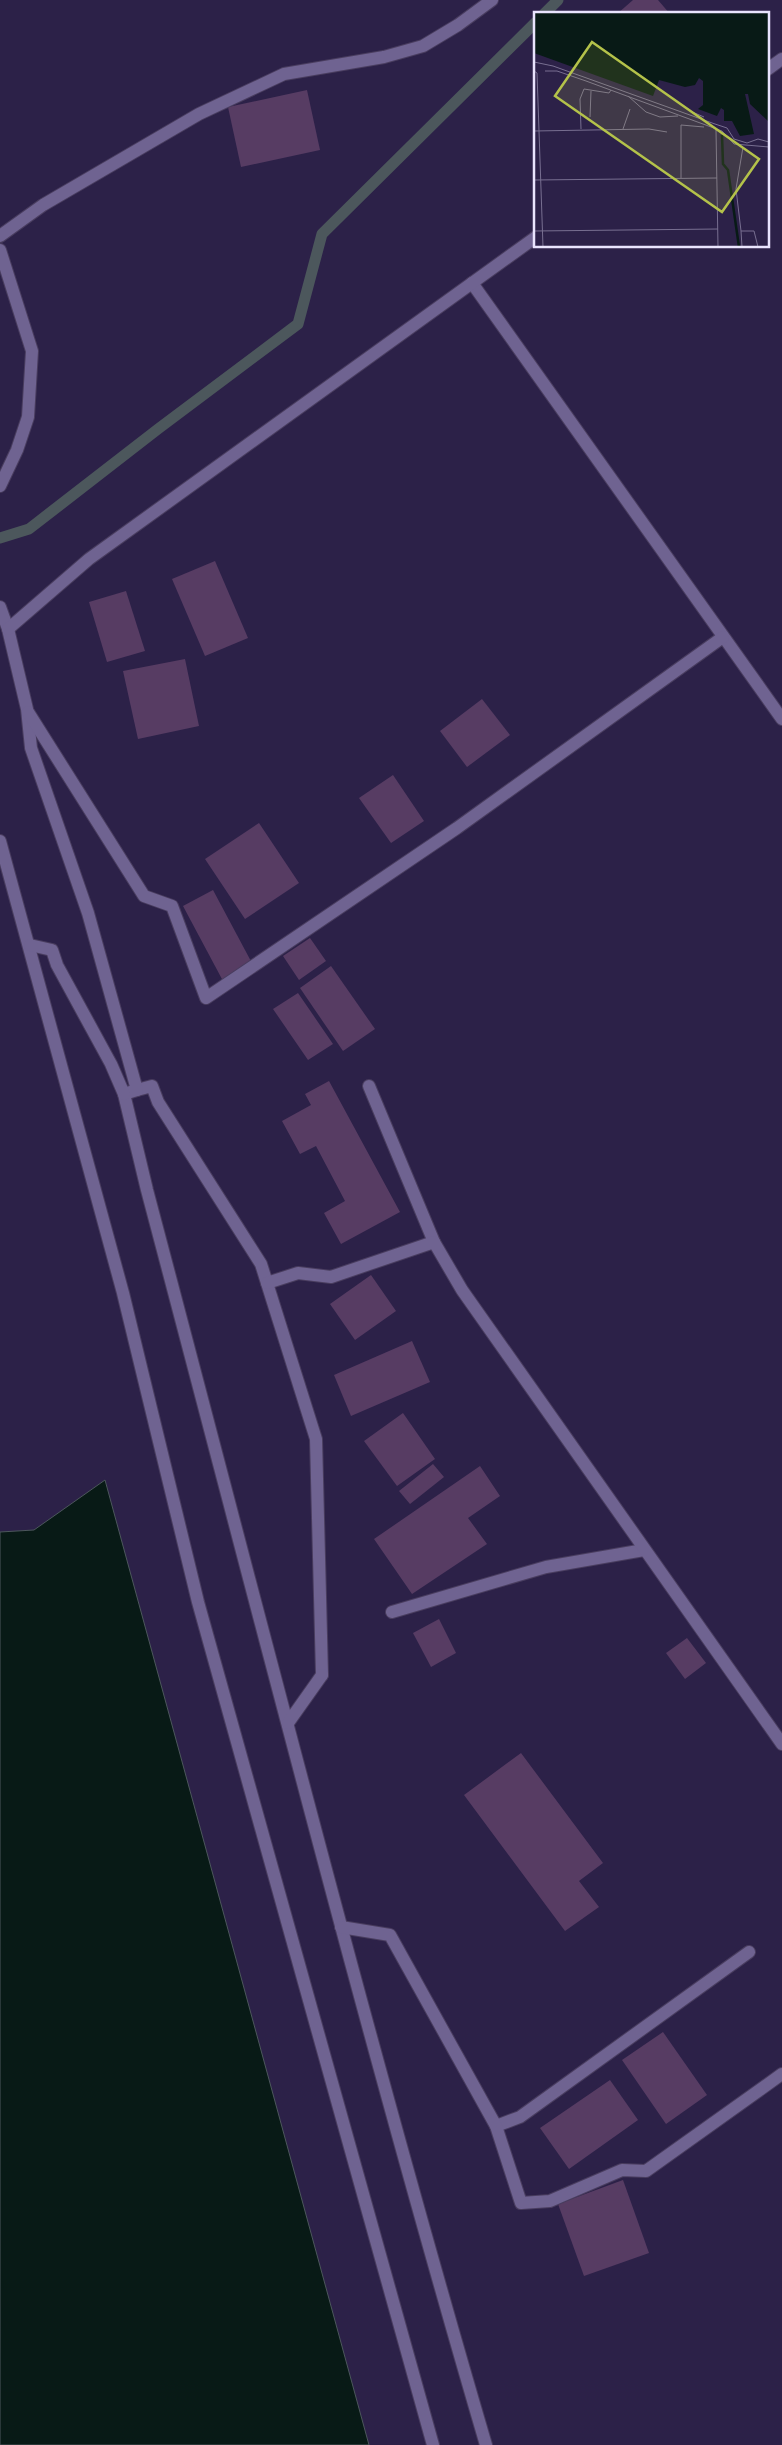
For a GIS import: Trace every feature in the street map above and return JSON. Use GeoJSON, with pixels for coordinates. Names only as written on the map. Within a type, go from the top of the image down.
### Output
{"type":"FeatureCollection","features":[{"type":"Feature","properties":{"kind":"street"},"geometry":{"type":"LineString","coordinates":[[0,236],[43,205],[199,114],[284,74],[384,58],[423,46],[458,25],[492,0]]}},
{"type":"Feature","properties":{"kind":"street"},"geometry":{"type":"LineString","coordinates":[[770,68],[782,59]]}},
{"type":"Feature","properties":{"kind":"street"},"geometry":{"type":"LineString","coordinates":[[8,629],[89,559],[534,238]]}},
{"type":"Feature","properties":{"kind":"street"},"geometry":{"type":"LineString","coordinates":[[0,250],[32,351],[28,417],[17,450],[0,486]]}},
{"type":"Feature","properties":{"kind":"street"},"geometry":{"type":"LineString","coordinates":[[472,283],[782,719]]}},
{"type":"Feature","properties":{"kind":"street"},"geometry":{"type":"LineString","coordinates":[[0,607],[8,629],[27,709],[31,748],[88,913],[137,1090]]}},
{"type":"Feature","properties":{"kind":"street"},"geometry":{"type":"LineString","coordinates":[[27,709],[144,896],[172,906],[206,998],[457,828],[722,637]]}},
{"type":"Feature","properties":{"kind":"street"},"geometry":{"type":"LineString","coordinates":[[0,841],[30,945],[123,1293],[198,1602],[433,2445]]}},
{"type":"Feature","properties":{"kind":"street"},"geometry":{"type":"LineString","coordinates":[[30,945],[52,950],[57,965],[111,1064],[124,1094],[147,1190],[341,1927],[425,2237],[486,2445]]}},
{"type":"Feature","properties":{"kind":"street"},"geometry":{"type":"LineString","coordinates":[[124,1094],[152,1086],[158,1102],[261,1264],[316,1439],[322,1675],[288,1723]]}},
{"type":"Feature","properties":{"kind":"street"},"geometry":{"type":"LineString","coordinates":[[369,1086],[434,1242],[462,1290],[782,1744]]}},
{"type":"Feature","properties":{"kind":"street"},"geometry":{"type":"LineString","coordinates":[[267,1283],[298,1273],[331,1277],[434,1242]]}},
{"type":"Feature","properties":{"kind":"street"},"geometry":{"type":"LineString","coordinates":[[392,1612],[546,1567],[644,1550]]}},
{"type":"Feature","properties":{"kind":"street"},"geometry":{"type":"LineString","coordinates":[[341,1927],[390,1935],[496,2126],[521,2203],[550,2201],[622,2170],[646,2172],[782,2074]]}},
{"type":"Feature","properties":{"kind":"street"},"geometry":{"type":"LineString","coordinates":[[496,2126],[520,2117],[749,1952]]}},
{"type":"Feature","properties":{"kind":"shaded area"},"geometry":{"type":"Polygon","coordinates":[[[105,1480],[369,2445],[0,2445],[0,1532],[34,1530],[105,1480]]]}},
{"type":"Feature","properties":{"kind":"building"},"geometry":{"type":"Polygon","coordinates":[[[633,0],[658,0],[668,12],[619,12],[633,0]]]}},
{"type":"Feature","properties":{"kind":"building"},"geometry":{"type":"Polygon","coordinates":[[[307,90],[320,150],[241,167],[228,107],[307,90]]]}},
{"type":"Feature","properties":{"kind":"building"},"geometry":{"type":"Polygon","coordinates":[[[215,561],[248,638],[205,656],[172,579],[215,561]]]}},
{"type":"Feature","properties":{"kind":"building"},"geometry":{"type":"Polygon","coordinates":[[[126,591],[145,651],[107,662],[89,602],[126,591]]]}},
{"type":"Feature","properties":{"kind":"building"},"geometry":{"type":"Polygon","coordinates":[[[185,659],[199,726],[138,739],[123,671],[185,659]]]}},
{"type":"Feature","properties":{"kind":"building"},"geometry":{"type":"Polygon","coordinates":[[[482,699],[510,735],[467,767],[440,731],[482,699]]]}},
{"type":"Feature","properties":{"kind":"building"},"geometry":{"type":"Polygon","coordinates":[[[393,775],[424,821],[391,843],[359,798],[393,775]]]}},
{"type":"Feature","properties":{"kind":"building"},"geometry":{"type":"Polygon","coordinates":[[[259,823],[299,883],[245,919],[205,859],[259,823]]]}},
{"type":"Feature","properties":{"kind":"building"},"geometry":{"type":"Polygon","coordinates":[[[213,890],[253,965],[223,981],[183,906],[213,890]]]}},
{"type":"Feature","properties":{"kind":"building"},"geometry":{"type":"Polygon","coordinates":[[[310,938],[326,961],[299,980],[283,956],[310,938]]]}},
{"type":"Feature","properties":{"kind":"building"},"geometry":{"type":"Polygon","coordinates":[[[331,966],[375,1029],[343,1051],[300,988],[331,966]]]}},
{"type":"Feature","properties":{"kind":"building"},"geometry":{"type":"Polygon","coordinates":[[[298,993],[333,1044],[308,1060],[273,1009],[298,993]]]}},
{"type":"Feature","properties":{"kind":"building"},"geometry":{"type":"Polygon","coordinates":[[[329,1081],[400,1212],[341,1244],[324,1213],[345,1201],[316,1146],[300,1154],[282,1121],[311,1105],[305,1094],[329,1081]]]}},
{"type":"Feature","properties":{"kind":"building"},"geometry":{"type":"Polygon","coordinates":[[[371,1275],[396,1311],[355,1340],[330,1304],[371,1275]]]}},
{"type":"Feature","properties":{"kind":"building"},"geometry":{"type":"Polygon","coordinates":[[[412,1341],[430,1382],[351,1416],[334,1375],[412,1341]]]}},
{"type":"Feature","properties":{"kind":"building"},"geometry":{"type":"Polygon","coordinates":[[[403,1413],[435,1459],[397,1486],[364,1441],[403,1413]]]}},
{"type":"Feature","properties":{"kind":"building"},"geometry":{"type":"Polygon","coordinates":[[[433,1464],[444,1477],[410,1504],[399,1491],[433,1464]]]}},
{"type":"Feature","properties":{"kind":"building"},"geometry":{"type":"Polygon","coordinates":[[[480,1466],[500,1496],[468,1518],[487,1544],[412,1594],[374,1539],[480,1466]]]}},
{"type":"Feature","properties":{"kind":"building"},"geometry":{"type":"Polygon","coordinates":[[[439,1619],[456,1653],[431,1667],[413,1633],[439,1619]]]}},
{"type":"Feature","properties":{"kind":"building"},"geometry":{"type":"Polygon","coordinates":[[[687,1638],[706,1663],[685,1679],[666,1653],[687,1638]]]}},
{"type":"Feature","properties":{"kind":"building"},"geometry":{"type":"Polygon","coordinates":[[[521,1753],[603,1863],[579,1881],[599,1907],[565,1931],[464,1795],[521,1753]]]}},
{"type":"Feature","properties":{"kind":"building"},"geometry":{"type":"Polygon","coordinates":[[[663,2032],[707,2095],[666,2124],[622,2060],[663,2032]]]}},
{"type":"Feature","properties":{"kind":"building"},"geometry":{"type":"Polygon","coordinates":[[[610,2080],[638,2120],[569,2169],[540,2128],[610,2080]]]}},
{"type":"Feature","properties":{"kind":"building"},"geometry":{"type":"Polygon","coordinates":[[[623,2180],[649,2253],[584,2276],[558,2204],[623,2180]]]}},
{"type":"Feature","properties":{"kind":"waterway"},"geometry":{"type":"LineString","coordinates":[[546,12],[558,0]]}},
{"type":"Feature","properties":{"kind":"waterway"},"geometry":{"type":"LineString","coordinates":[[0,538],[29,529],[298,324],[322,234],[534,24]]}}]}
